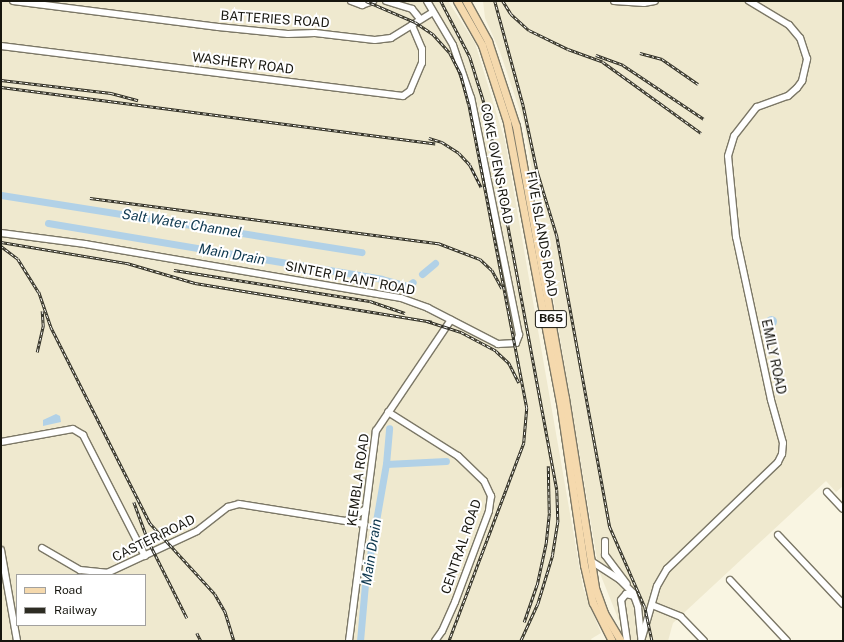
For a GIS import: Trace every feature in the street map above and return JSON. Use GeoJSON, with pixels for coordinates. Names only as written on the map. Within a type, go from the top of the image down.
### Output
{"type":"FeatureCollection","features":[{"type":"Feature","properties":{"kind":"main road","name":"FIVE ISLANDS ROAD"},"geometry":{"type":"LineString","coordinates":[[457,1],[482,45],[508,122],[560,402],[584,565],[593,603],[610,640]]}},
{"type":"Feature","properties":{"kind":"main road","name":"FIVE ISLANDS ROAD"},"geometry":{"type":"LineString","coordinates":[[466,1],[488,41],[516,126],[565,398],[591,561],[600,602],[621,641]]}},
{"type":"Feature","properties":{"kind":"street","name":"BATTERIES ROAD"},"geometry":{"type":"LineString","coordinates":[[13,1],[225,28],[288,34],[315,33],[375,40],[391,38],[433,12]]}},
{"type":"Feature","properties":{"kind":"street"},"geometry":{"type":"LineString","coordinates":[[351,1],[362,5],[373,1]]}},
{"type":"Feature","properties":{"kind":"street"},"geometry":{"type":"LineString","coordinates":[[386,1],[412,9],[420,19]]}},
{"type":"Feature","properties":{"kind":"street","name":"COKE OVENS ROAD"},"geometry":{"type":"LineString","coordinates":[[427,1],[453,45],[472,98],[518,340]]}},
{"type":"Feature","properties":{"kind":"street"},"geometry":{"type":"LineString","coordinates":[[614,1],[644,3],[655,1]]}},
{"type":"Feature","properties":{"kind":"street","name":"EMILY ROAD"},"geometry":{"type":"LineString","coordinates":[[641,641],[658,583],[667,569],[778,462],[782,454],[783,443],[771,400],[736,237],[728,156],[734,136],[757,107],[788,96],[802,81],[807,59],[800,38],[789,26],[749,1]]}},
{"type":"Feature","properties":{"kind":"street","name":"WASHERY ROAD"},"geometry":{"type":"LineString","coordinates":[[1,46],[403,96],[410,91],[422,63],[422,49],[412,25]]}},
{"type":"Feature","properties":{"kind":"street","name":"SINTER PLANT ROAD"},"geometry":{"type":"LineString","coordinates":[[1,233],[85,244],[401,298],[451,320],[498,344],[510,345],[518,340]]}},
{"type":"Feature","properties":{"kind":"street","name":"KEMBLA ROAD"},"geometry":{"type":"LineString","coordinates":[[349,641],[376,431],[451,320]]}},
{"type":"Feature","properties":{"kind":"street","name":"CENTRAL ROAD"},"geometry":{"type":"LineString","coordinates":[[388,412],[458,456],[484,481],[491,496],[489,511],[455,602],[442,631],[435,641]]}},
{"type":"Feature","properties":{"kind":"street"},"geometry":{"type":"LineString","coordinates":[[1,442],[72,429],[82,435],[145,556]]}},
{"type":"Feature","properties":{"kind":"street"},"geometry":{"type":"LineString","coordinates":[[827,492],[843,509]]}},
{"type":"Feature","properties":{"kind":"street","name":"CASTER ROAD"},"geometry":{"type":"LineString","coordinates":[[42,548],[80,570],[107,573],[197,531],[228,507],[239,504],[364,524]]}},
{"type":"Feature","properties":{"kind":"street"},"geometry":{"type":"LineString","coordinates":[[346,521],[366,510]]}},
{"type":"Feature","properties":{"kind":"street"},"geometry":{"type":"LineString","coordinates":[[778,535],[843,604]]}},
{"type":"Feature","properties":{"kind":"street"},"geometry":{"type":"LineString","coordinates":[[606,541],[605,554],[634,595],[638,608],[641,641]]}},
{"type":"Feature","properties":{"kind":"street"},"geometry":{"type":"LineString","coordinates":[[1,550],[17,641]]}},
{"type":"Feature","properties":{"kind":"street"},"geometry":{"type":"LineString","coordinates":[[591,561],[624,584],[634,595]]}},
{"type":"Feature","properties":{"kind":"street"},"geometry":{"type":"LineString","coordinates":[[617,570],[624,584]]}},
{"type":"Feature","properties":{"kind":"street"},"geometry":{"type":"LineString","coordinates":[[730,580],[787,641]]}},
{"type":"Feature","properties":{"kind":"street"},"geometry":{"type":"LineString","coordinates":[[627,641],[621,600],[626,594],[634,595]]}},
{"type":"Feature","properties":{"kind":"street"},"geometry":{"type":"LineString","coordinates":[[638,608],[645,613],[651,608],[681,617],[704,641]]}},
{"type":"Feature","properties":{"kind":"street"},"geometry":{"type":"LineString","coordinates":[[638,608],[647,622]]}},
{"type":"Feature","properties":{"kind":"shaded area"},"geometry":{"type":"Polygon","coordinates":[[[1,1],[448,1],[475,43],[505,141],[583,588],[601,633],[591,639],[592,641],[1,641],[1,1]]]}},
{"type":"Feature","properties":{"kind":"shaded area"},"geometry":{"type":"Polygon","coordinates":[[[483,1],[843,1],[843,486],[836,492],[826,481],[673,623],[668,641],[630,641],[624,633],[599,571],[524,123],[500,52],[485,18],[483,1]]]}},
{"type":"Feature","properties":{"kind":"water"},"geometry":{"type":"Polygon","coordinates":[[[769,316],[773,316],[775,317],[775,325],[769,326],[766,323],[766,319],[769,316]]]}},
{"type":"Feature","properties":{"kind":"water"},"geometry":{"type":"Polygon","coordinates":[[[56,414],[60,416],[61,422],[43,426],[43,420],[56,414]]]}},
{"type":"Feature","properties":{"kind":"waterway","name":"Salt Water Channel"},"geometry":{"type":"LineString","coordinates":[[1,195],[362,252]]}},
{"type":"Feature","properties":{"kind":"waterway","name":"Main Drain"},"geometry":{"type":"LineString","coordinates":[[48,223],[381,279],[408,286],[413,282]]}},
{"type":"Feature","properties":{"kind":"waterway","name":"Main Drain"},"geometry":{"type":"LineString","coordinates":[[422,274],[435,263]]}},
{"type":"Feature","properties":{"kind":"waterway","name":"Main Drain"},"geometry":{"type":"LineString","coordinates":[[360,641],[365,584],[386,464],[389,428]]}},
{"type":"Feature","properties":{"kind":"waterway","name":"Main Drain"},"geometry":{"type":"LineString","coordinates":[[386,464],[446,461]]}},
{"type":"Feature","properties":{"kind":"railway"},"geometry":{"type":"LineString","coordinates":[[366,1],[415,22],[433,34],[450,53],[461,75],[469,104],[527,408],[524,443],[449,641]]}},
{"type":"Feature","properties":{"kind":"railway"},"geometry":{"type":"LineString","coordinates":[[441,1],[470,57],[487,112],[557,490],[558,522],[553,555],[538,604],[521,641]]}},
{"type":"Feature","properties":{"kind":"railway"},"geometry":{"type":"LineString","coordinates":[[495,1],[523,104],[537,170],[557,236],[610,527],[645,607],[652,641]]}},
{"type":"Feature","properties":{"kind":"railway"},"geometry":{"type":"LineString","coordinates":[[503,1],[511,14],[529,30],[568,49],[603,62],[701,133]]}},
{"type":"Feature","properties":{"kind":"railway"},"geometry":{"type":"LineString","coordinates":[[640,53],[662,59],[698,84]]}},
{"type":"Feature","properties":{"kind":"railway"},"geometry":{"type":"LineString","coordinates":[[596,55],[623,65],[704,119]]}},
{"type":"Feature","properties":{"kind":"railway"},"geometry":{"type":"LineString","coordinates":[[1,80],[111,93],[138,100]]}},
{"type":"Feature","properties":{"kind":"railway"},"geometry":{"type":"LineString","coordinates":[[1,87],[435,143]]}},
{"type":"Feature","properties":{"kind":"railway"},"geometry":{"type":"LineString","coordinates":[[429,138],[442,142],[459,153],[470,165],[481,187]]}},
{"type":"Feature","properties":{"kind":"railway"},"geometry":{"type":"LineString","coordinates":[[90,198],[438,243],[480,259],[492,270],[502,288]]}},
{"type":"Feature","properties":{"kind":"railway"},"geometry":{"type":"LineString","coordinates":[[1,242],[127,263],[195,283],[432,322]]}},
{"type":"Feature","properties":{"kind":"railway"},"geometry":{"type":"LineString","coordinates":[[1,246],[18,259],[39,292],[51,327],[150,523],[215,594],[225,611],[234,641]]}},
{"type":"Feature","properties":{"kind":"railway"},"geometry":{"type":"LineString","coordinates":[[174,270],[370,301],[405,313]]}},
{"type":"Feature","properties":{"kind":"railway"},"geometry":{"type":"LineString","coordinates":[[37,352],[43,326],[42,311]]}},
{"type":"Feature","properties":{"kind":"railway"},"geometry":{"type":"LineString","coordinates":[[427,321],[461,332],[496,351],[509,363],[519,383]]}},
{"type":"Feature","properties":{"kind":"railway"},"geometry":{"type":"LineString","coordinates":[[524,622],[537,585],[546,543],[549,513],[548,466]]}},
{"type":"Feature","properties":{"kind":"railway"},"geometry":{"type":"LineString","coordinates":[[134,502],[148,540],[187,618]]}},
{"type":"Feature","properties":{"kind":"railway"},"geometry":{"type":"LineString","coordinates":[[197,633],[201,641]]}}]}
